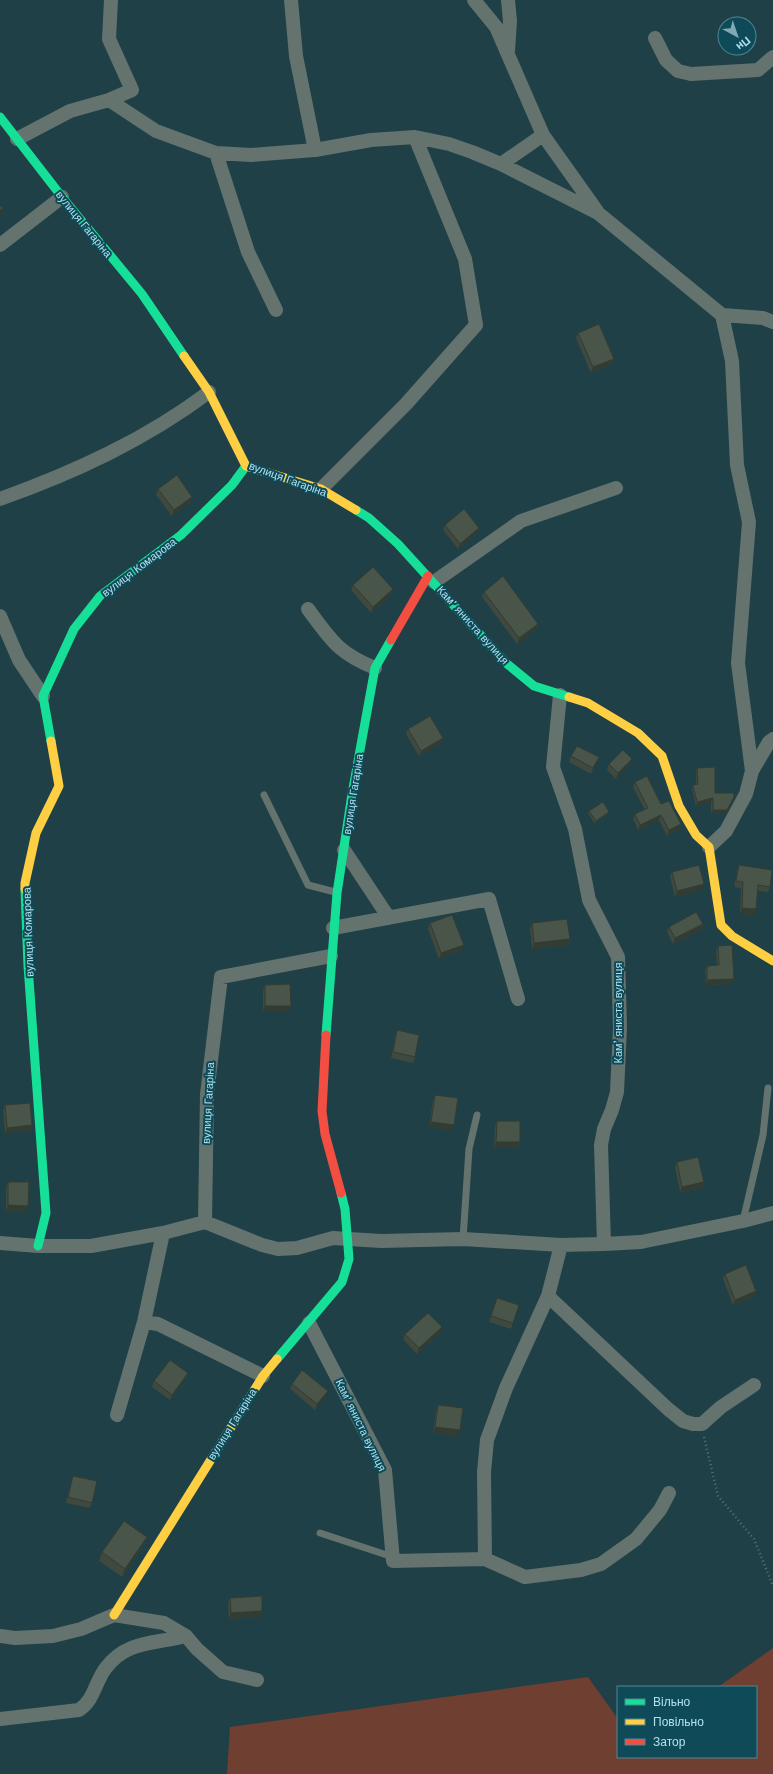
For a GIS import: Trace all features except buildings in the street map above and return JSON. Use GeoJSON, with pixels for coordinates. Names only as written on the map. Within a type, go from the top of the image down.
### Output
{"type":"FeatureCollection","features":[{"type":"Feature","properties":{"kind":"street"},"geometry":{"type":"LineString","coordinates":[[17,139],[70,111],[109,100],[132,90],[109,39],[111,0]]}},
{"type":"Feature","properties":{"kind":"street"},"geometry":{"type":"LineString","coordinates":[[291,0],[296,56],[315,150]]}},
{"type":"Feature","properties":{"kind":"street"},"geometry":{"type":"LineString","coordinates":[[474,0],[496,27],[543,135],[598,213]]}},
{"type":"Feature","properties":{"kind":"street"},"geometry":{"type":"LineString","coordinates":[[508,0],[510,21],[508,53]]}},
{"type":"Feature","properties":{"kind":"street"},"geometry":{"type":"LineString","coordinates":[[655,38],[666,60],[678,71],[691,74],[758,70],[773,56]]}},
{"type":"Feature","properties":{"kind":"street"},"geometry":{"type":"LineString","coordinates":[[109,100],[156,131],[216,153],[251,155],[315,150],[371,140],[415,137],[449,144],[502,164],[598,213],[722,315],[763,318],[773,322]]}},
{"type":"Feature","properties":{"kind":"street","name":"вулиця Гагаріна"},"geometry":{"type":"LineString","coordinates":[[0,117],[62,197],[142,294],[209,392],[246,466],[321,489],[369,518],[398,544],[431,579],[375,668],[352,794],[337,893],[331,956],[322,1111],[325,1134],[345,1209],[349,1260],[342,1282],[263,1376],[114,1615]]}},
{"type":"Feature","properties":{"kind":"street"},"geometry":{"type":"LineString","coordinates":[[502,164],[543,135]]}},
{"type":"Feature","properties":{"kind":"street"},"geometry":{"type":"LineString","coordinates":[[321,489],[406,404],[476,325],[464,259],[415,137]]}},
{"type":"Feature","properties":{"kind":"street"},"geometry":{"type":"LineString","coordinates":[[216,153],[248,252],[276,310]]}},
{"type":"Feature","properties":{"kind":"street"},"geometry":{"type":"LineString","coordinates":[[0,245],[62,197]]}},
{"type":"Feature","properties":{"kind":"street"},"geometry":{"type":"LineString","coordinates":[[722,315],[732,361],[737,464],[749,522],[738,663],[752,771]]}},
{"type":"Feature","properties":{"kind":"street"},"geometry":{"type":"LineString","coordinates":[[0,499],[60,477],[134,441],[185,410],[209,392]]}},
{"type":"Feature","properties":{"kind":"street","name":"вулиця Комарова"},"geometry":{"type":"LineString","coordinates":[[38,1246],[46,1213],[42,1140],[28,966],[26,883],[36,833],[59,786],[44,696],[74,629],[100,596],[181,535],[232,485],[246,466]]}},
{"type":"Feature","properties":{"kind":"street"},"geometry":{"type":"LineString","coordinates":[[431,579],[521,520],[616,488]]}},
{"type":"Feature","properties":{"kind":"street","name":"Камʼяниста вулиця"},"geometry":{"type":"LineString","coordinates":[[431,579],[506,663],[534,686],[588,703],[638,733],[662,756],[679,806],[696,835],[708,848]]}},
{"type":"Feature","properties":{"kind":"street"},"geometry":{"type":"LineString","coordinates":[[308,609],[338,648],[358,661],[375,668]]}},
{"type":"Feature","properties":{"kind":"street"},"geometry":{"type":"LineString","coordinates":[[0,616],[19,660],[44,696]]}},
{"type":"Feature","properties":{"kind":"street","name":"Камʼяниста вулиця"},"geometry":{"type":"LineString","coordinates":[[560,695],[553,767],[576,829],[589,900],[618,957],[620,1027],[617,1092],[612,1110],[604,1129],[601,1145],[604,1244]]}},
{"type":"Feature","properties":{"kind":"street"},"geometry":{"type":"LineString","coordinates":[[773,739],[769,742],[752,771],[746,794],[726,831],[708,848],[721,924],[732,936],[773,961]]}},
{"type":"Feature","properties":{"kind":"street"},"geometry":{"type":"LineString","coordinates":[[344,850],[389,918]]}},
{"type":"Feature","properties":{"kind":"street"},"geometry":{"type":"LineString","coordinates":[[333,928],[489,899],[518,999]]}},
{"type":"Feature","properties":{"kind":"street","name":"вулиця Гагаріна"},"geometry":{"type":"LineString","coordinates":[[205,1222],[206,1094],[221,977],[331,956]]}},
{"type":"Feature","properties":{"kind":"street"},"geometry":{"type":"LineString","coordinates":[[0,1243],[38,1246],[91,1246],[163,1233],[205,1222],[262,1245],[278,1249],[297,1248],[333,1238],[381,1241],[463,1239],[561,1245],[604,1244],[641,1242],[743,1221],[773,1213]]}},
{"type":"Feature","properties":{"kind":"street"},"geometry":{"type":"LineString","coordinates":[[117,1415],[144,1322],[163,1233]]}},
{"type":"Feature","properties":{"kind":"street"},"geometry":{"type":"LineString","coordinates":[[486,1559],[484,1472],[487,1440],[506,1388],[548,1296],[561,1245]]}},
{"type":"Feature","properties":{"kind":"street"},"geometry":{"type":"LineString","coordinates":[[548,1296],[668,1409],[683,1421],[693,1424],[702,1424],[721,1407],[754,1385]]}},
{"type":"Feature","properties":{"kind":"street"},"geometry":{"type":"LineString","coordinates":[[144,1322],[158,1324],[263,1376]]}},
{"type":"Feature","properties":{"kind":"street","name":"Камʼяниста вулиця"},"geometry":{"type":"LineString","coordinates":[[309,1323],[385,1470],[393,1557]]}},
{"type":"Feature","properties":{"kind":"street"},"geometry":{"type":"LineString","coordinates":[[393,1557],[393,1561],[486,1559],[525,1577],[556,1574],[601,1564],[636,1538],[650,1524],[660,1510],[668,1493]]}},
{"type":"Feature","properties":{"kind":"street"},"geometry":{"type":"LineString","coordinates":[[0,1636],[15,1638],[53,1636],[81,1629],[114,1615],[164,1623],[186,1636],[197,1649],[223,1672],[257,1680]]}},
{"type":"Feature","properties":{"kind":"street"},"geometry":{"type":"LineString","coordinates":[[0,1719],[79,1710],[85,1706],[90,1699],[105,1669],[124,1650],[142,1643],[169,1640],[186,1636]]}},
{"type":"Feature","properties":{"kind":"lane"},"geometry":{"type":"LineString","coordinates":[[264,795],[308,885],[337,893]]}},
{"type":"Feature","properties":{"kind":"lane"},"geometry":{"type":"LineString","coordinates":[[743,1221],[764,1135],[768,1088]]}},
{"type":"Feature","properties":{"kind":"lane"},"geometry":{"type":"LineString","coordinates":[[463,1239],[469,1149],[477,1115]]}},
{"type":"Feature","properties":{"kind":"lane"},"geometry":{"type":"LineString","coordinates":[[320,1533],[393,1557]]}},
{"type":"Feature","properties":{"kind":"path"},"geometry":{"type":"LineString","coordinates":[[702,1424],[718,1496],[754,1539],[773,1586]]}},
{"type":"Feature","properties":{"kind":"shaded area"},"geometry":{"type":"Polygon","coordinates":[[[773,1648],[773,1774],[227,1774],[230,1727],[588,1677],[617,1718],[617,1758],[757,1758],[757,1686],[719,1686],[773,1648]]]}},
{"type":"Feature","properties":{"kind":"traffic: fast"},"geometry":{"type":"LineString","coordinates":[[0,117],[62,197],[142,294],[184,356]]}},
{"type":"Feature","properties":{"kind":"traffic: fast"},"geometry":{"type":"LineString","coordinates":[[51,741],[43,696],[74,629],[100,596],[181,535],[232,485],[246,466]]}},
{"type":"Feature","properties":{"kind":"traffic: fast"},"geometry":{"type":"LineString","coordinates":[[356,510],[369,518],[398,544],[506,663],[534,686],[569,697]]}},
{"type":"Feature","properties":{"kind":"traffic: fast"},"geometry":{"type":"LineString","coordinates":[[326,1035],[337,893],[352,794],[375,668],[391,640]]}},
{"type":"Feature","properties":{"kind":"traffic: fast"},"geometry":{"type":"LineString","coordinates":[[25,889],[28,966],[46,1213],[38,1246]]}},
{"type":"Feature","properties":{"kind":"traffic: fast"},"geometry":{"type":"LineString","coordinates":[[277,1359],[342,1282],[349,1259],[345,1209],[341,1193]]}},
{"type":"Feature","properties":{"kind":"traffic: slow"},"geometry":{"type":"LineString","coordinates":[[184,356],[209,392],[246,466],[321,489],[356,510]]}},
{"type":"Feature","properties":{"kind":"traffic: slow"},"geometry":{"type":"LineString","coordinates":[[569,697],[588,703],[638,733],[662,756],[679,806],[696,835],[709,847],[721,925],[732,936],[773,961]]}},
{"type":"Feature","properties":{"kind":"traffic: slow"},"geometry":{"type":"LineString","coordinates":[[25,889],[36,833],[59,786],[51,741]]}},
{"type":"Feature","properties":{"kind":"traffic: slow"},"geometry":{"type":"LineString","coordinates":[[114,1615],[263,1376],[277,1359]]}},
{"type":"Feature","properties":{"kind":"traffic: jam"},"geometry":{"type":"LineString","coordinates":[[391,640],[428,576]]}},
{"type":"Feature","properties":{"kind":"traffic: jam"},"geometry":{"type":"LineString","coordinates":[[326,1035],[322,1111],[325,1134],[341,1193]]}}]}
